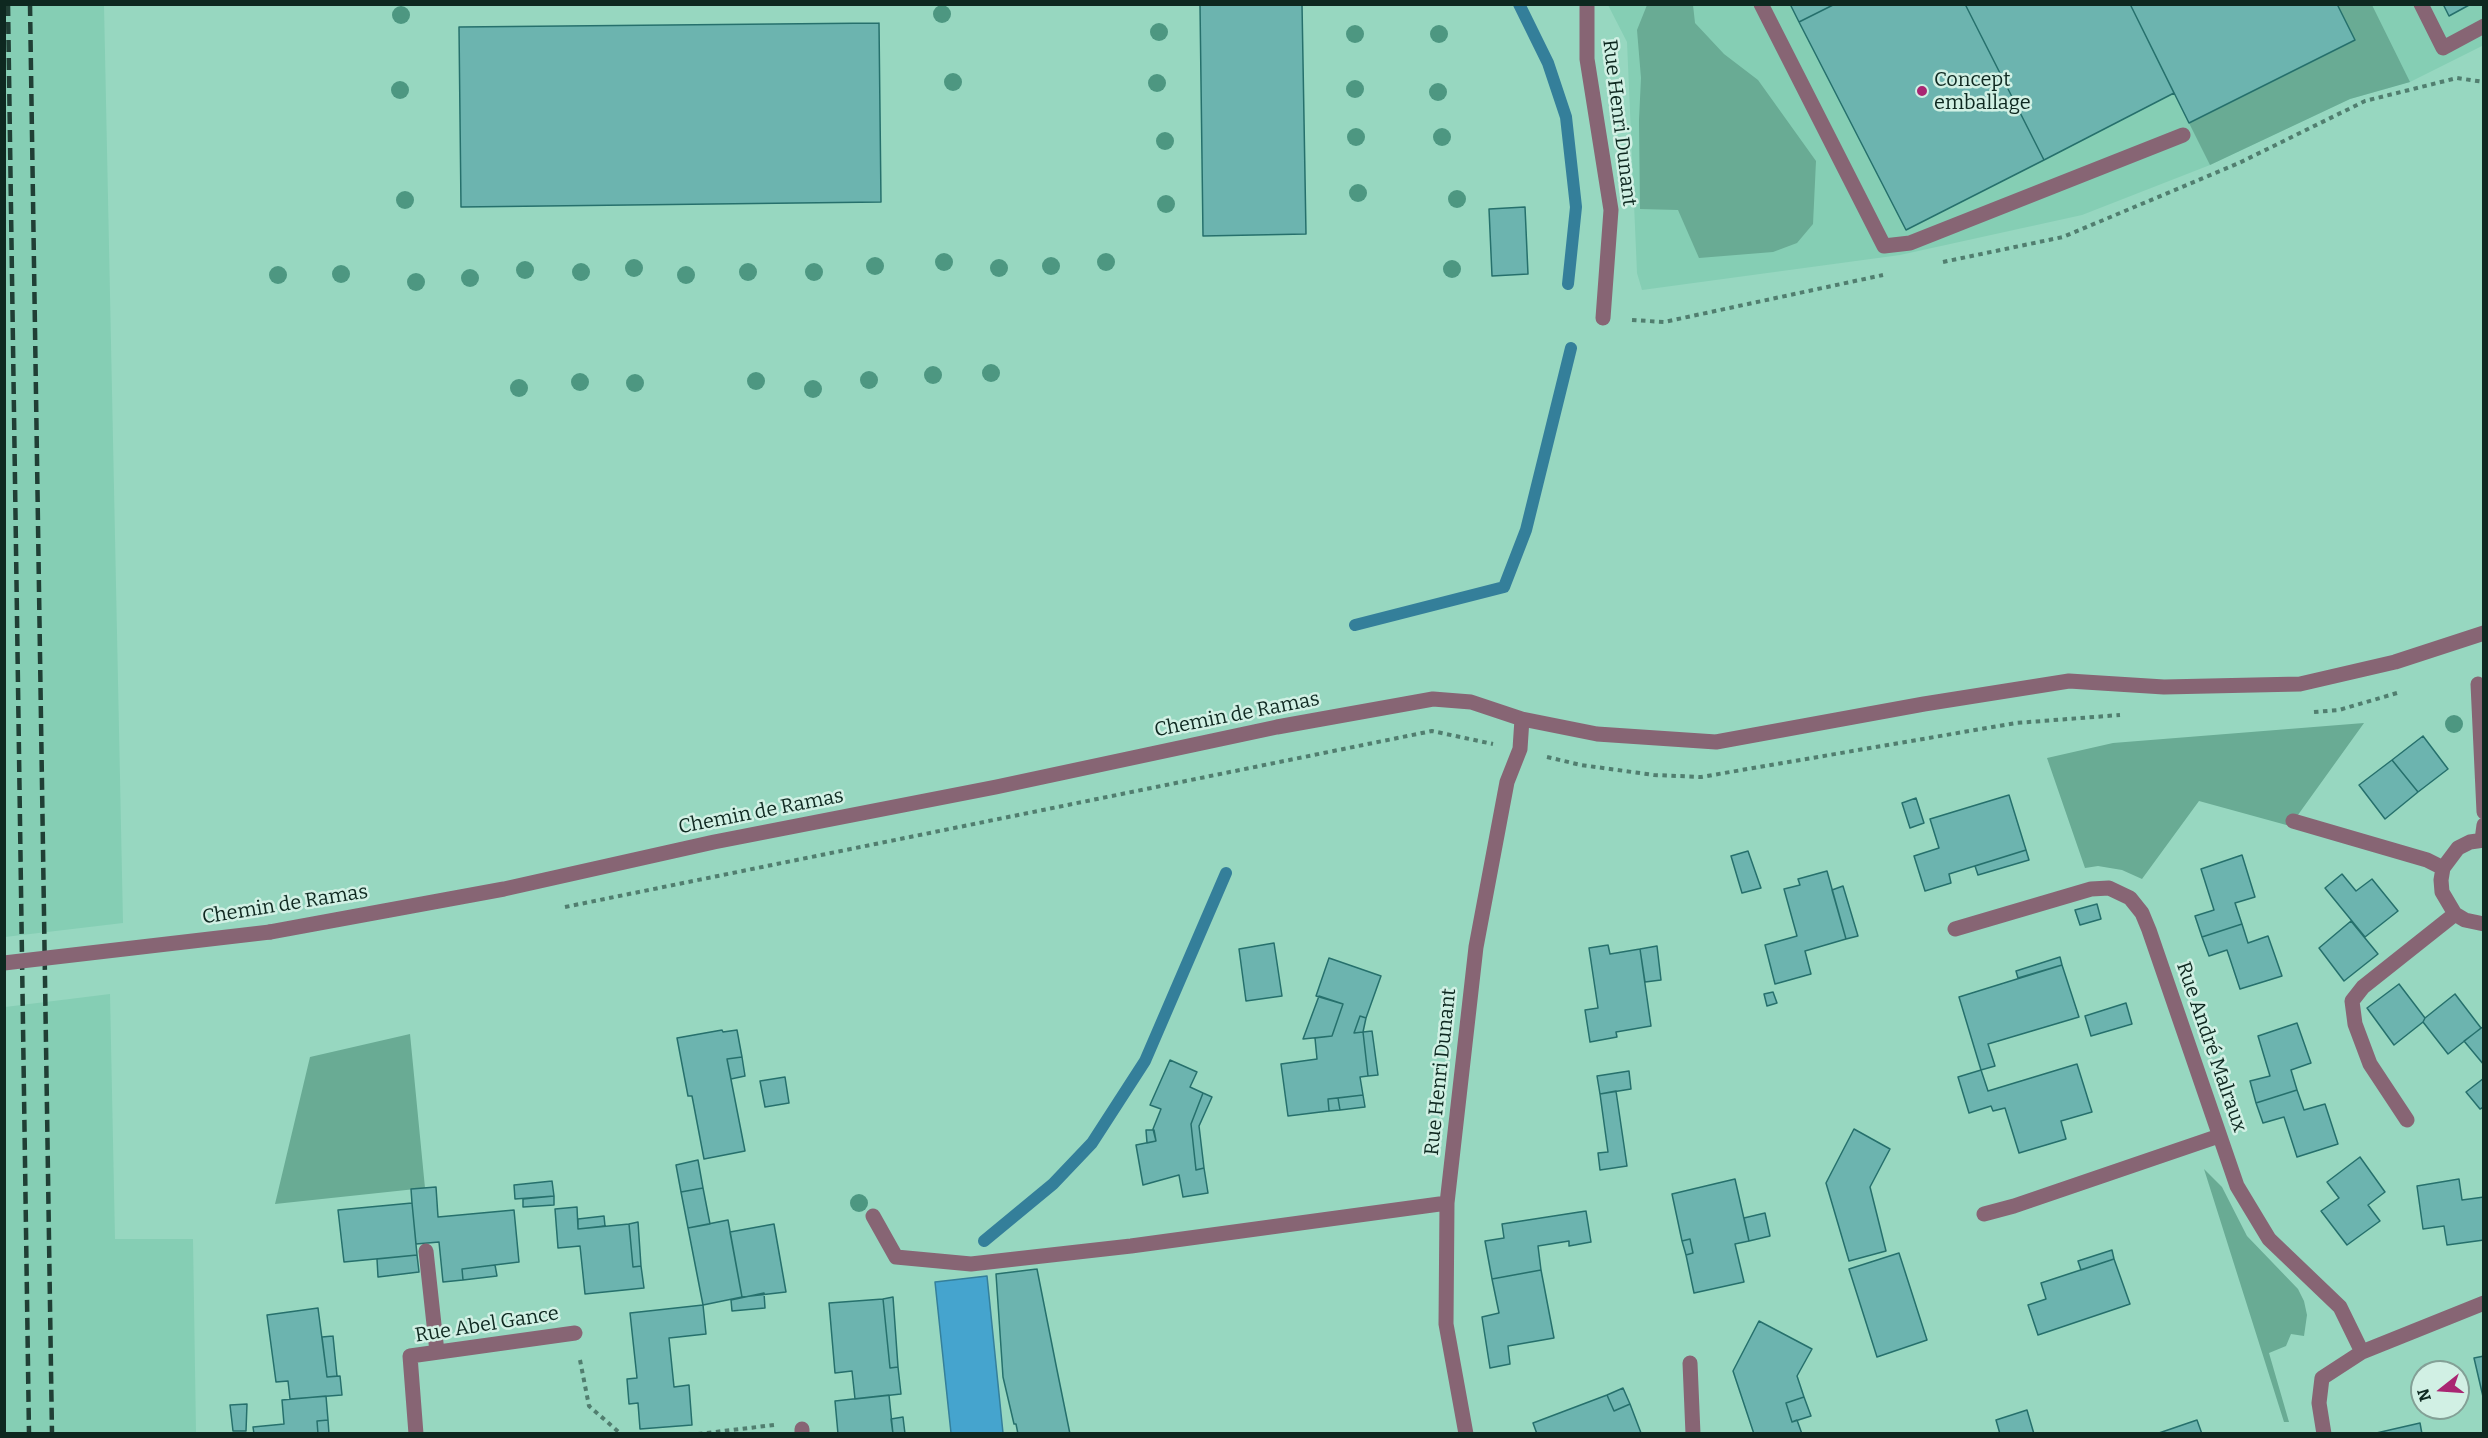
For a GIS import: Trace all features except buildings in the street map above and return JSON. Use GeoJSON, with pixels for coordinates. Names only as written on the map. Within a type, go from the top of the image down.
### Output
{"type":"FeatureCollection","features":[{"type":"Feature","properties":{"kind":"street","name":"Rue Henri Dunant"},"geometry":{"type":"LineString","coordinates":[[1587,4],[1587,59],[1611,210],[1604,318]]}},
{"type":"Feature","properties":{"kind":"street"},"geometry":{"type":"LineString","coordinates":[[1761,4],[1884,246],[1910,243],[2183,135]]}},
{"type":"Feature","properties":{"kind":"street"},"geometry":{"type":"LineString","coordinates":[[2421,4],[2443,48],[2484,26]]}},
{"type":"Feature","properties":{"kind":"street","name":"Chemin de Ramas"},"geometry":{"type":"LineString","coordinates":[[4,963],[270,932],[504,889],[714,842],[996,787],[1277,727],[1433,699],[1472,702],[1522,719],[1598,734],[1716,741],[2069,681],[2164,687],[2300,684],[2395,663],[2484,633]]}},
{"type":"Feature","properties":{"kind":"street"},"geometry":{"type":"LineString","coordinates":[[2478,684],[2484,812]]}},
{"type":"Feature","properties":{"kind":"street","name":"Rue Henri Dunant"},"geometry":{"type":"LineString","coordinates":[[1466,1434],[1446,1324],[1447,1203],[1476,947],[1507,782],[1520,749],[1522,719]]}},
{"type":"Feature","properties":{"kind":"street"},"geometry":{"type":"LineString","coordinates":[[2293,821],[2427,860],[2443,868]]}},
{"type":"Feature","properties":{"kind":"street"},"geometry":{"type":"LineString","coordinates":[[2483,835],[2458,848],[2450,857],[2443,868],[2442,892],[2455,914],[2465,920],[2484,924]]}},
{"type":"Feature","properties":{"kind":"street","name":"Rue André Malraux"},"geometry":{"type":"LineString","coordinates":[[1955,929],[2091,889],[2109,888],[2130,898],[2142,913],[2149,930],[2237,1186],[2269,1239],[2340,1307],[2362,1352]]}},
{"type":"Feature","properties":{"kind":"street"},"geometry":{"type":"LineString","coordinates":[[2407,1120],[2370,1064],[2355,1024],[2352,1001],[2363,987],[2455,914]]}},
{"type":"Feature","properties":{"kind":"street"},"geometry":{"type":"LineString","coordinates":[[1984,1214],[2014,1206],[2219,1136]]}},
{"type":"Feature","properties":{"kind":"street"},"geometry":{"type":"LineString","coordinates":[[873,1216],[896,1257],[970,1264],[1131,1246],[1447,1203]]}},
{"type":"Feature","properties":{"kind":"street"},"geometry":{"type":"LineString","coordinates":[[426,1251],[437,1352]]}},
{"type":"Feature","properties":{"kind":"street"},"geometry":{"type":"LineString","coordinates":[[2324,1434],[2319,1403],[2322,1378],[2362,1352],[2484,1303]]}},
{"type":"Feature","properties":{"kind":"street","name":"Rue Abel Gance"},"geometry":{"type":"LineString","coordinates":[[416,1434],[410,1356],[575,1333]]}},
{"type":"Feature","properties":{"kind":"street"},"geometry":{"type":"LineString","coordinates":[[1690,1363],[1693,1434]]}},
{"type":"Feature","properties":{"kind":"path"},"geometry":{"type":"LineString","coordinates":[[2307,712],[2339,710],[2404,691]]}},
{"type":"Feature","properties":{"kind":"path"},"geometry":{"type":"LineString","coordinates":[[556,909],[1432,731],[1520,749],[1581,765],[1654,775],[1701,777],[2016,723],[2127,715]]}},
{"type":"Feature","properties":{"kind":"path"},"geometry":{"type":"LineString","coordinates":[[575,1333],[589,1406],[621,1434]]}},
{"type":"Feature","properties":{"kind":"path"},"geometry":{"type":"LineString","coordinates":[[698,1434],[778,1425],[802,1431]]}},
{"type":"Feature","properties":{"kind":"shaded area"},"geometry":{"type":"Polygon","coordinates":[[[2483,4],[2484,45],[2410,82],[2350,99],[2210,165],[2082,215],[1900,255],[1642,290],[1637,273],[1627,42],[1608,5],[2483,4]]]}},
{"type":"Feature","properties":{"kind":"shaded area"},"geometry":{"type":"Polygon","coordinates":[[[4,5],[104,5],[123,923],[5,937],[4,5]]]}},
{"type":"Feature","properties":{"kind":"shaded area"},"geometry":{"type":"Polygon","coordinates":[[[1647,5],[1693,5],[1695,23],[1724,54],[1758,80],[1816,161],[1813,224],[1797,243],[1773,252],[1699,258],[1678,210],[1640,209],[1641,78],[1637,30],[1647,5]]]}},
{"type":"Feature","properties":{"kind":"shaded area"},"geometry":{"type":"Polygon","coordinates":[[[2337,5],[2372,5],[2410,82],[2350,99],[2210,165],[2189,123],[2355,40],[2337,5]]]}},
{"type":"Feature","properties":{"kind":"shaded area"},"geometry":{"type":"Polygon","coordinates":[[[2364,723],[2290,826],[2199,801],[2142,879],[2122,870],[2098,866],[2085,868],[2047,758],[2113,743],[2364,723]]]}},
{"type":"Feature","properties":{"kind":"shaded area"},"geometry":{"type":"Polygon","coordinates":[[[110,994],[115,1239],[193,1239],[196,1433],[5,1433],[5,1007],[110,994]]]}},
{"type":"Feature","properties":{"kind":"shaded area"},"geometry":{"type":"Polygon","coordinates":[[[410,1034],[425,1188],[275,1204],[310,1057],[410,1034]]]}},
{"type":"Feature","properties":{"kind":"shaded area"},"geometry":{"type":"Polygon","coordinates":[[[2204,1169],[2222,1187],[2247,1236],[2298,1289],[2304,1301],[2307,1315],[2304,1336],[2291,1334],[2286,1346],[2269,1353],[2289,1422],[2284,1422],[2204,1169]]]}},
{"type":"Feature","properties":{"kind":"water"},"geometry":{"type":"Polygon","coordinates":[[[987,1276],[1003,1433],[951,1433],[935,1282],[987,1276]]]}},
{"type":"Feature","properties":{"kind":"waterway"},"geometry":{"type":"LineString","coordinates":[[1519,4],[1548,63],[1566,117],[1576,207],[1568,284]]}},
{"type":"Feature","properties":{"kind":"waterway"},"geometry":{"type":"LineString","coordinates":[[1355,625],[1504,587],[1526,530],[1571,348]]}},
{"type":"Feature","properties":{"kind":"waterway"},"geometry":{"type":"LineString","coordinates":[[984,1241],[1053,1184],[1092,1143],[1145,1061],[1226,873]]}},
{"type":"Feature","properties":{"kind":"railway"},"geometry":{"type":"LineString","coordinates":[[8,4],[29,1434]]}},
{"type":"Feature","properties":{"kind":"railway"},"geometry":{"type":"LineString","coordinates":[[30,4],[52,1434]]}},
{"type":"Feature","properties":{"kind":"place","name":"Concept emballage"},"geometry":{"type":"Point","coordinates":[1922,91]}}]}
